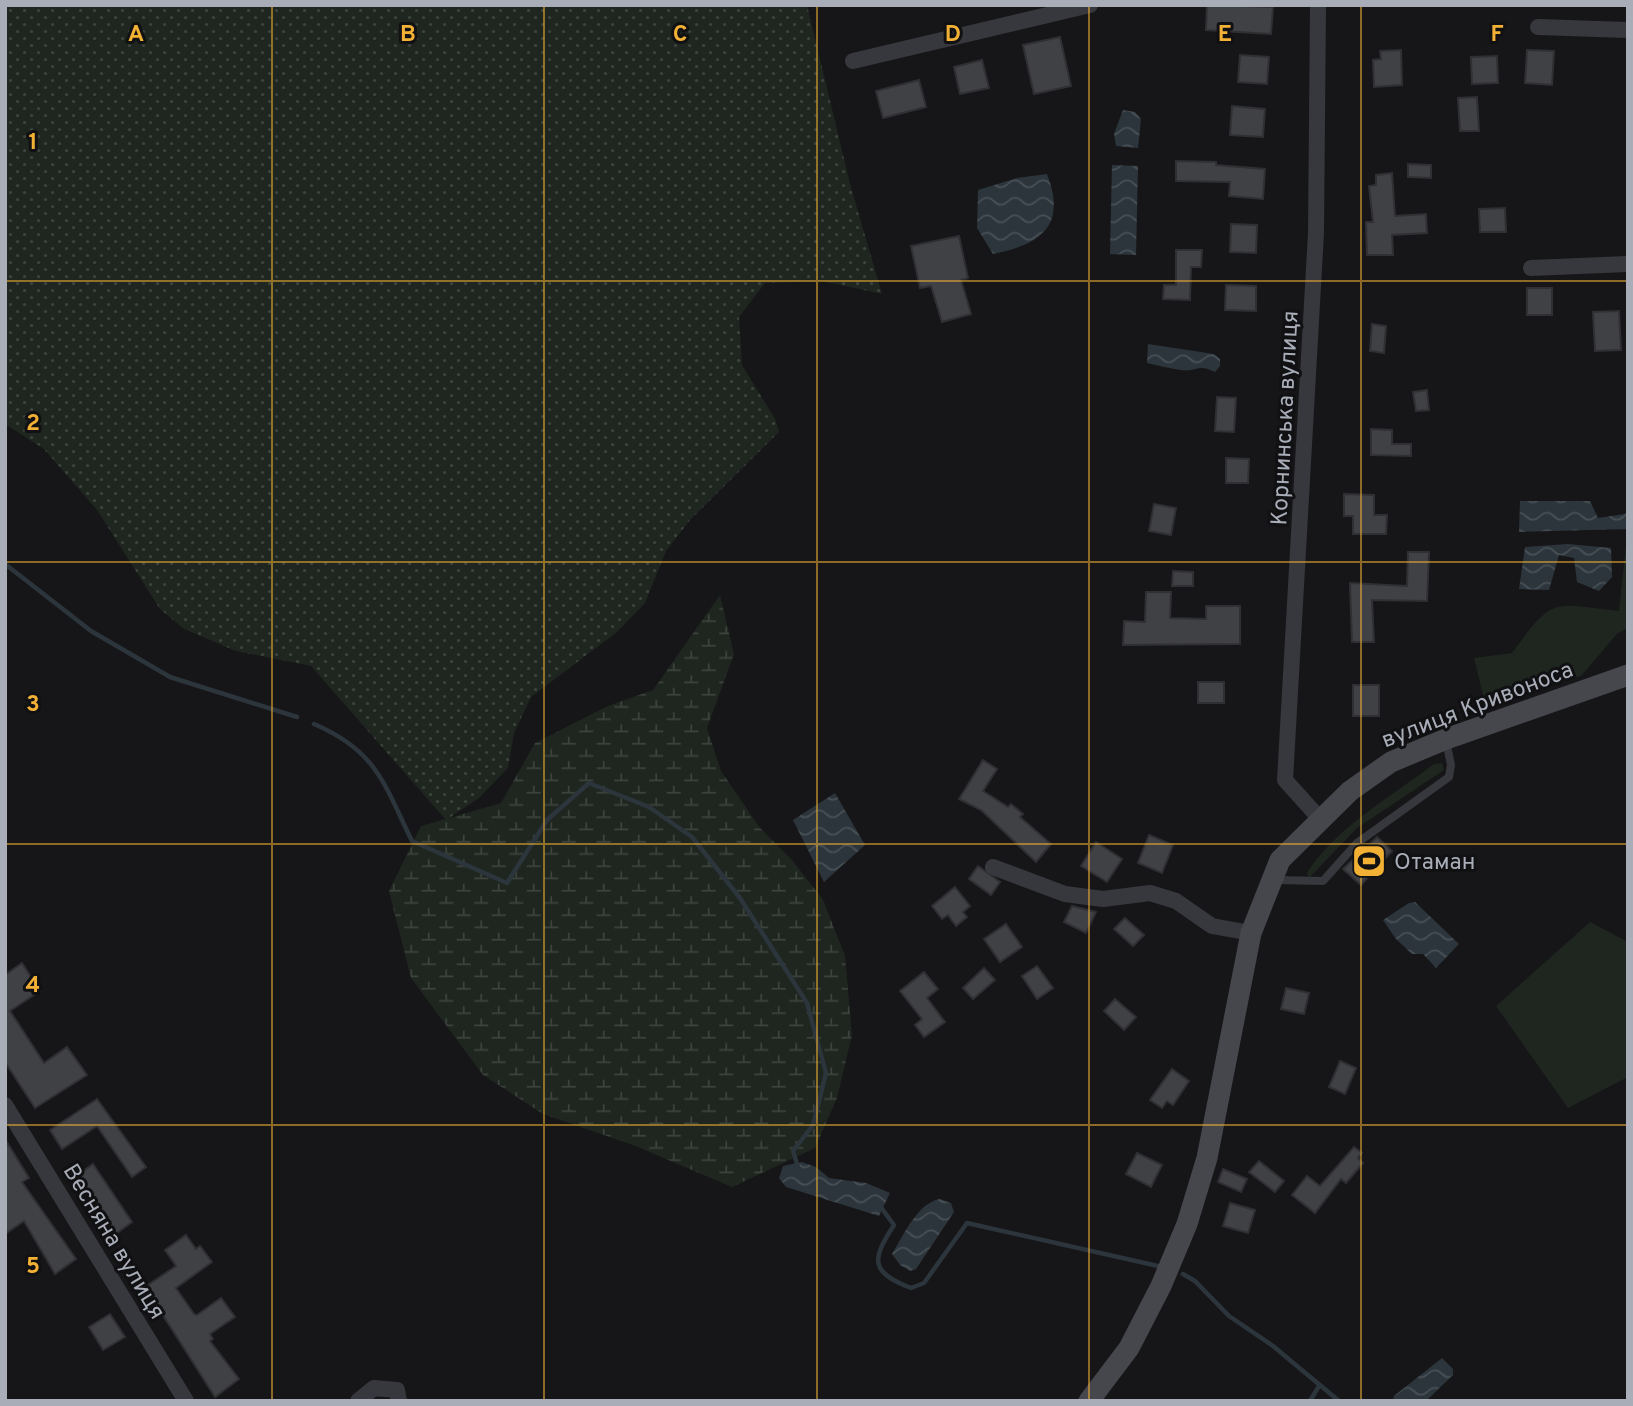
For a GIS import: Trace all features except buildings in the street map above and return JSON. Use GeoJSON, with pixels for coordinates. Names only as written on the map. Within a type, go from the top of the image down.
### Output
{"type":"FeatureCollection","features":[{"type":"Feature","properties":{"kind":"main road","name":"вулиця Кривоноса"},"geometry":{"type":"LineString","coordinates":[[1089,1401],[1129,1348],[1161,1286],[1187,1224],[1207,1158],[1251,933],[1280,860],[1350,791],[1391,762],[1446,738],[1628,675]]}},
{"type":"Feature","properties":{"kind":"street"},"geometry":{"type":"LineString","coordinates":[[853,61],[1090,5]]}},
{"type":"Feature","properties":{"kind":"street","name":"Корнинська вулиця"},"geometry":{"type":"LineString","coordinates":[[1318,5],[1316,233],[1285,780],[1321,820]]}},
{"type":"Feature","properties":{"kind":"street"},"geometry":{"type":"LineString","coordinates":[[1538,27],[1628,30]]}},
{"type":"Feature","properties":{"kind":"street"},"geometry":{"type":"LineString","coordinates":[[1531,268],[1628,264]]}},
{"type":"Feature","properties":{"kind":"street"},"geometry":{"type":"LineString","coordinates":[[993,867],[1065,894],[1103,899],[1150,893],[1176,901],[1212,926],[1251,933]]}},
{"type":"Feature","properties":{"kind":"street","name":"Весняна вулиця"},"geometry":{"type":"LineString","coordinates":[[5,1105],[186,1401]]}},
{"type":"Feature","properties":{"kind":"street"},"geometry":{"type":"LineString","coordinates":[[358,1401],[374,1388],[397,1390],[400,1401]]}},
{"type":"Feature","properties":{"kind":"lane"},"geometry":{"type":"LineString","coordinates":[[1272,879],[1323,881],[1357,843],[1449,777],[1451,765],[1446,738]]}},
{"type":"Feature","properties":{"kind":"green space"},"geometry":{"type":"Polygon","coordinates":[[[5,5],[807,5],[850,184],[882,294],[823,281],[765,283],[739,317],[742,365],[775,419],[779,432],[690,520],[666,551],[645,603],[617,632],[531,697],[514,733],[508,768],[479,798],[446,820],[311,666],[236,651],[184,629],[160,609],[97,510],[44,449],[5,424],[5,5]]]}},
{"type":"Feature","properties":{"kind":"green space"},"geometry":{"type":"Polygon","coordinates":[[[1626,545],[1628,627],[1617,634],[1581,676],[1485,703],[1474,658],[1512,653],[1537,621],[1556,608],[1580,606],[1619,611],[1626,545]]]}},
{"type":"Feature","properties":{"kind":"green space"},"geometry":{"type":"Polygon","coordinates":[[[720,595],[734,654],[707,728],[721,771],[760,828],[792,860],[823,900],[845,956],[852,1035],[837,1098],[815,1148],[732,1187],[633,1145],[543,1114],[483,1075],[411,978],[389,891],[421,826],[501,803],[535,743],[608,706],[653,690],[720,595]]]}},
{"type":"Feature","properties":{"kind":"green space"},"geometry":{"type":"Polygon","coordinates":[[[1442,763],[1444,770],[1357,828],[1309,878],[1307,873],[1319,856],[1349,827],[1434,764],[1442,763]]]}},
{"type":"Feature","properties":{"kind":"green space"},"geometry":{"type":"Polygon","coordinates":[[[1590,922],[1628,942],[1628,1077],[1568,1108],[1496,1006],[1590,922]]]}},
{"type":"Feature","properties":{"kind":"water"},"geometry":{"type":"Polygon","coordinates":[[[1123,110],[1135,112],[1141,119],[1138,148],[1116,146],[1114,134],[1123,110]]]}},
{"type":"Feature","properties":{"kind":"water"},"geometry":{"type":"Polygon","coordinates":[[[1112,165],[1138,166],[1136,255],[1110,254],[1112,165]]]}},
{"type":"Feature","properties":{"kind":"water"},"geometry":{"type":"Polygon","coordinates":[[[1047,174],[1054,207],[1046,230],[1024,245],[993,254],[977,228],[978,190],[1017,178],[1047,174]]]}},
{"type":"Feature","properties":{"kind":"water"},"geometry":{"type":"Polygon","coordinates":[[[1148,344],[1214,354],[1220,359],[1220,366],[1215,372],[1201,368],[1181,370],[1147,363],[1148,344]]]}},
{"type":"Feature","properties":{"kind":"water"},"geometry":{"type":"Polygon","coordinates":[[[1520,501],[1590,501],[1598,518],[1625,514],[1628,509],[1628,529],[1519,532],[1520,501]]]}},
{"type":"Feature","properties":{"kind":"water"},"geometry":{"type":"Polygon","coordinates":[[[1568,544],[1611,548],[1612,577],[1599,591],[1577,582],[1574,558],[1559,555],[1549,590],[1519,589],[1525,547],[1568,544]]]}},
{"type":"Feature","properties":{"kind":"water"},"geometry":{"type":"Polygon","coordinates":[[[835,793],[865,845],[824,882],[793,820],[835,793]]]}},
{"type":"Feature","properties":{"kind":"water"},"geometry":{"type":"Polygon","coordinates":[[[1415,902],[1459,944],[1436,968],[1423,954],[1412,954],[1396,939],[1383,920],[1415,902]]]}},
{"type":"Feature","properties":{"kind":"water"},"geometry":{"type":"Polygon","coordinates":[[[802,1162],[816,1167],[829,1178],[866,1183],[890,1193],[879,1216],[786,1187],[779,1178],[783,1166],[802,1162]]]}},
{"type":"Feature","properties":{"kind":"water"},"geometry":{"type":"Polygon","coordinates":[[[940,1199],[951,1203],[954,1212],[916,1269],[910,1271],[900,1265],[892,1254],[918,1213],[940,1199]]]}},
{"type":"Feature","properties":{"kind":"water"},"geometry":{"type":"Polygon","coordinates":[[[1442,1358],[1453,1369],[1453,1375],[1426,1401],[1393,1401],[1394,1396],[1442,1358]]]}},
{"type":"Feature","properties":{"kind":"waterway"},"geometry":{"type":"LineString","coordinates":[[5,564],[91,631],[170,677],[297,717]]}},
{"type":"Feature","properties":{"kind":"waterway"},"geometry":{"type":"LineString","coordinates":[[314,724],[352,746],[376,771],[412,841],[507,883],[547,820],[589,783],[649,807],[692,837],[740,898],[807,1003],[826,1073],[813,1125],[793,1151],[798,1167]]}},
{"type":"Feature","properties":{"kind":"waterway"},"geometry":{"type":"LineString","coordinates":[[880,1206],[894,1225],[881,1247],[878,1263],[888,1276],[911,1288],[924,1283],[967,1223],[1158,1266]]}},
{"type":"Feature","properties":{"kind":"waterway"},"geometry":{"type":"LineString","coordinates":[[1183,1274],[1195,1281],[1229,1316],[1273,1346],[1339,1401]]}},
{"type":"Feature","properties":{"kind":"waterway"},"geometry":{"type":"LineString","coordinates":[[1310,1401],[1319,1386]]}},
{"type":"Feature","properties":{"kind":"place","name":"Отаман"},"geometry":{"type":"Point","coordinates":[1369,861]}}]}
